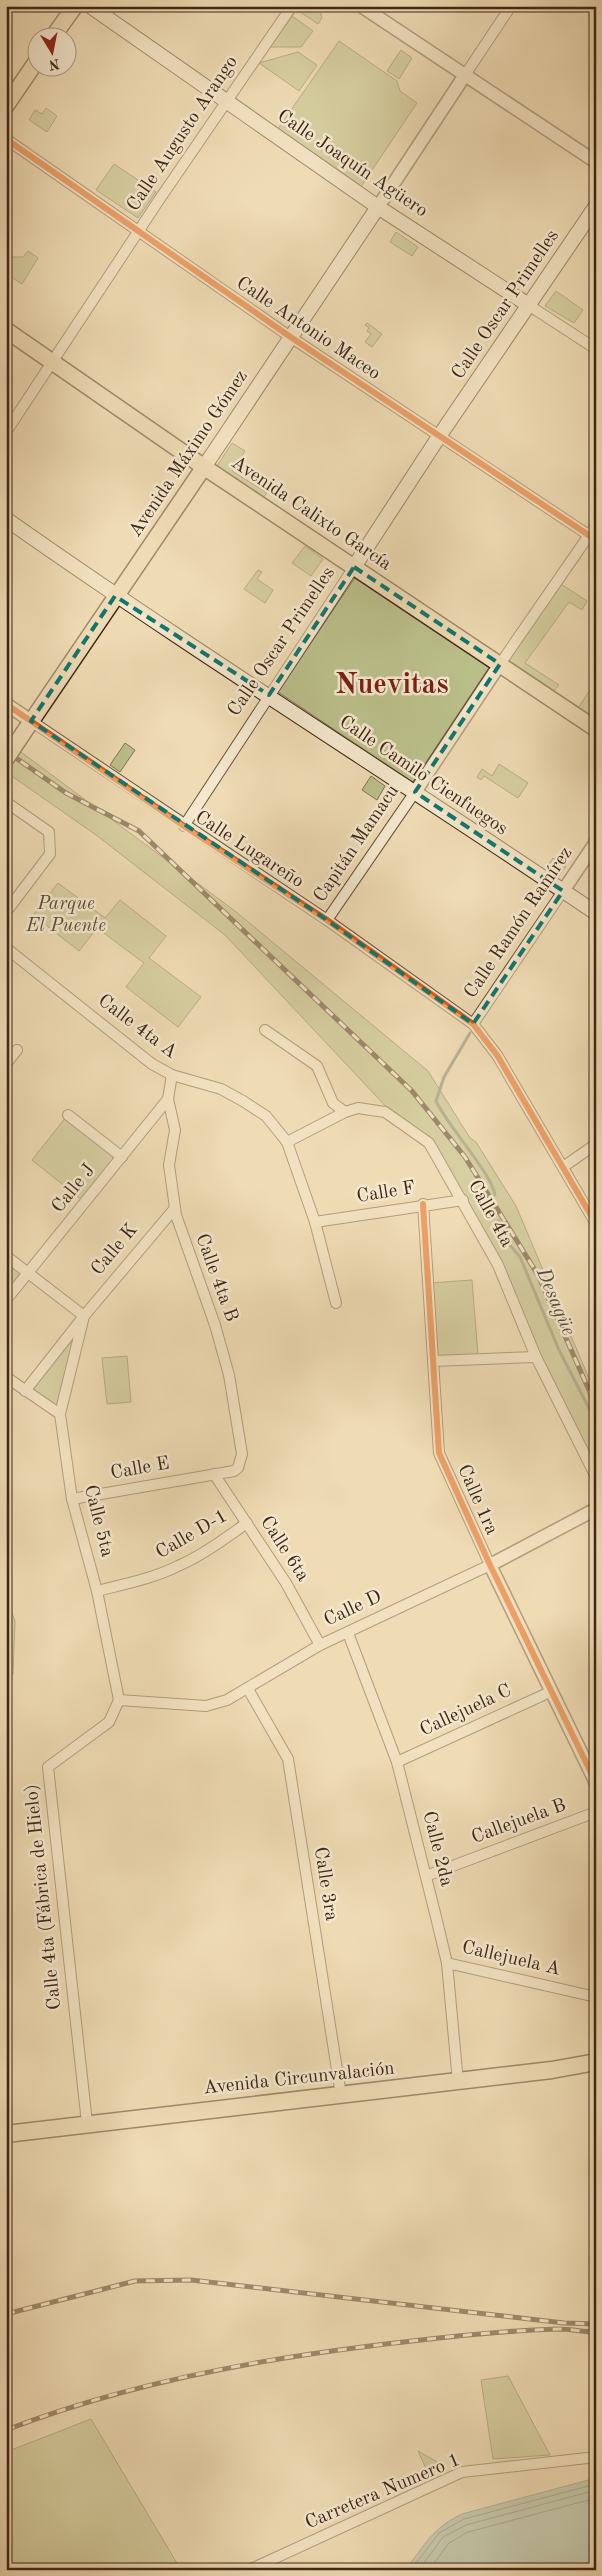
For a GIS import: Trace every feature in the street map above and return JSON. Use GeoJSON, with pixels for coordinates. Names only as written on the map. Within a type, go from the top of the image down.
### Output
{"type":"FeatureCollection","features":[{"type":"Feature","properties":{"kind":"highway","name":"Avenida Circunvalación"},"geometry":{"type":"LineString","coordinates":[[6,2134],[87,2123],[458,2082],[552,2070],[596,2062]]}},
{"type":"Feature","properties":{"kind":"main road"},"geometry":{"type":"LineString","coordinates":[[59,28],[75,6]]}},
{"type":"Feature","properties":{"kind":"main road","name":"Calle Joaquín Agüero"},"geometry":{"type":"LineString","coordinates":[[90,6],[378,207],[530,306]]}},
{"type":"Feature","properties":{"kind":"main road"},"geometry":{"type":"LineString","coordinates":[[6,106],[28,74]]}},
{"type":"Feature","properties":{"kind":"main road","name":"Calle Oscar Primelles"},"geometry":{"type":"LineString","coordinates":[[354,567],[440,435],[530,306],[596,206]]}},
{"type":"Feature","properties":{"kind":"main road","name":"Avenida Máximo Gómez"},"geometry":{"type":"LineString","coordinates":[[6,759],[292,338],[378,207]]}},
{"type":"Feature","properties":{"kind":"main road","name":"Avenida Calixto García"},"geometry":{"type":"LineString","coordinates":[[6,330],[204,468],[596,729]]}},
{"type":"Feature","properties":{"kind":"main road","name":"Calle Camilo Cienfuegos"},"geometry":{"type":"LineString","coordinates":[[6,519],[116,596],[269,695],[596,913]]}},
{"type":"Feature","properties":{"kind":"street","name":"Calle Augusto Arango"},"geometry":{"type":"LineString","coordinates":[[6,432],[138,231],[292,6]]}},
{"type":"Feature","properties":{"kind":"street"},"geometry":{"type":"LineString","coordinates":[[361,6],[596,162]]}},
{"type":"Feature","properties":{"kind":"street"},"geometry":{"type":"LineString","coordinates":[[378,207],[511,6]]}},
{"type":"Feature","properties":{"kind":"street","name":"Calle Antonio Maceo"},"geometry":{"type":"LineString","coordinates":[[6,139],[292,338],[592,538]]}},
{"type":"Feature","properties":{"kind":"street","name":"Calle Joaquín Agüero"},"geometry":{"type":"LineString","coordinates":[[530,306],[596,349]]}},
{"type":"Feature","properties":{"kind":"street"},"geometry":{"type":"LineString","coordinates":[[500,664],[592,538],[596,525]]}},
{"type":"Feature","properties":{"kind":"street","name":"Calle Oscar Primelles"},"geometry":{"type":"LineString","coordinates":[[184,826],[354,567]]}},
{"type":"Feature","properties":{"kind":"street","name":"Capitán Mamacu"},"geometry":{"type":"LineString","coordinates":[[327,920],[500,664]]}},
{"type":"Feature","properties":{"kind":"street","name":"Calle Lugareño"},"geometry":{"type":"LineString","coordinates":[[6,704],[27,726],[327,920],[473,1024],[497,1055],[596,1224]]}},
{"type":"Feature","properties":{"kind":"street"},"geometry":{"type":"LineString","coordinates":[[6,802],[49,832],[50,854],[6,912]]}},
{"type":"Feature","properties":{"kind":"street","name":"Calle Ramón Ramírez"},"geometry":{"type":"LineString","coordinates":[[473,1024],[596,842]]}},
{"type":"Feature","properties":{"kind":"street","name":"Calle 4ta A"},"geometry":{"type":"LineString","coordinates":[[6,948],[152,1064],[172,1075],[220,1089],[243,1100],[266,1116],[287,1142],[315,1222],[336,1303]]}},
{"type":"Feature","properties":{"kind":"street"},"geometry":{"type":"LineString","coordinates":[[265,1030],[317,1066],[333,1103],[345,1112]]}},
{"type":"Feature","properties":{"kind":"street"},"geometry":{"type":"LineString","coordinates":[[6,1064],[17,1050]]}},
{"type":"Feature","properties":{"kind":"street","name":"Calle 4ta B"},"geometry":{"type":"LineString","coordinates":[[172,1075],[168,1099],[175,1130],[169,1165],[175,1208],[178,1222],[197,1269],[220,1338],[229,1375],[242,1454],[238,1468],[214,1474]]}},
{"type":"Feature","properties":{"kind":"street","name":"Calle J"},"geometry":{"type":"LineString","coordinates":[[6,1300],[168,1099]]}},
{"type":"Feature","properties":{"kind":"street","name":"Calle 4ta"},"geometry":{"type":"LineString","coordinates":[[287,1142],[345,1112],[358,1108],[385,1112],[429,1142],[498,1265],[536,1357],[596,1477]]}},
{"type":"Feature","properties":{"kind":"street"},"geometry":{"type":"LineString","coordinates":[[68,1115],[122,1157]]}},
{"type":"Feature","properties":{"kind":"street"},"geometry":{"type":"LineString","coordinates":[[562,1167],[596,1144]]}},
{"type":"Feature","properties":{"kind":"street","name":"Calle F"},"geometry":{"type":"LineString","coordinates":[[315,1222],[423,1204],[463,1200]]}},
{"type":"Feature","properties":{"kind":"street","name":"Calle 1ra"},"geometry":{"type":"LineString","coordinates":[[423,1204],[440,1453],[550,1692],[596,1783]]}},
{"type":"Feature","properties":{"kind":"street","name":"Calle K"},"geometry":{"type":"LineString","coordinates":[[26,1391],[84,1316],[175,1208]]}},
{"type":"Feature","properties":{"kind":"street"},"geometry":{"type":"LineString","coordinates":[[6,1256],[84,1316]]}},
{"type":"Feature","properties":{"kind":"street","name":"Calle K"},"geometry":{"type":"LineString","coordinates":[[60,1414],[84,1316]]}},
{"type":"Feature","properties":{"kind":"street"},"geometry":{"type":"LineString","coordinates":[[433,1361],[536,1357]]}},
{"type":"Feature","properties":{"kind":"street"},"geometry":{"type":"LineString","coordinates":[[6,1377],[60,1414]]}},
{"type":"Feature","properties":{"kind":"street","name":"Calle 5ta"},"geometry":{"type":"LineString","coordinates":[[60,1414],[72,1499],[97,1591],[119,1700]]}},
{"type":"Feature","properties":{"kind":"street","name":"Calle E"},"geometry":{"type":"LineString","coordinates":[[72,1499],[214,1474]]}},
{"type":"Feature","properties":{"kind":"street","name":"Calle 6ta"},"geometry":{"type":"LineString","coordinates":[[214,1474],[286,1583],[320,1645]]}},
{"type":"Feature","properties":{"kind":"street","name":"Calle D"},"geometry":{"type":"LineString","coordinates":[[119,1700],[206,1706],[227,1700],[320,1645],[490,1565],[596,1509]]}},
{"type":"Feature","properties":{"kind":"street","name":"Calle D-1"},"geometry":{"type":"LineString","coordinates":[[97,1591],[149,1578],[177,1567],[202,1554],[246,1523]]}},
{"type":"Feature","properties":{"kind":"street","name":"Calle 2da"},"geometry":{"type":"LineString","coordinates":[[348,1633],[398,1762],[426,1876],[447,1963],[458,2082]]}},
{"type":"Feature","properties":{"kind":"street","name":"Calle 3ra"},"geometry":{"type":"LineString","coordinates":[[248,1689],[288,1759],[341,2095]]}},
{"type":"Feature","properties":{"kind":"street","name":"Callejuela C"},"geometry":{"type":"LineString","coordinates":[[398,1762],[550,1692]]}},
{"type":"Feature","properties":{"kind":"street","name":"Calle 4ta (Fábrica de Hielo)"},"geometry":{"type":"LineString","coordinates":[[87,2123],[48,1767],[109,1722],[119,1700]]}},
{"type":"Feature","properties":{"kind":"street","name":"Callejuela B"},"geometry":{"type":"LineString","coordinates":[[426,1876],[596,1812]]}},
{"type":"Feature","properties":{"kind":"street","name":"Callejuela A"},"geometry":{"type":"LineString","coordinates":[[447,1963],[596,1997]]}},
{"type":"Feature","properties":{"kind":"street","name":"Carretera Numero 1"},"geometry":{"type":"LineString","coordinates":[[249,2570],[462,2472],[596,2457]]}},
{"type":"Feature","properties":{"kind":"highlighted area"},"geometry":{"type":"Polygon","coordinates":[[[354,567],[500,664],[415,792],[563,891],[473,1024],[327,920],[31,721],[115,596],[269,695],[354,567]]]}},
{"type":"Feature","properties":{"kind":"green space"},"geometry":{"type":"Polygon","coordinates":[[[299,6],[319,6],[322,18],[318,24],[297,10],[299,6]]]}},
{"type":"Feature","properties":{"kind":"green space"},"geometry":{"type":"Polygon","coordinates":[[[292,16],[313,31],[301,47],[270,47],[292,16]]]}},
{"type":"Feature","properties":{"kind":"green space"},"geometry":{"type":"Polygon","coordinates":[[[339,41],[397,81],[400,91],[417,103],[360,188],[277,130],[339,41]]]}},
{"type":"Feature","properties":{"kind":"green space"},"geometry":{"type":"Polygon","coordinates":[[[401,50],[412,58],[399,79],[387,71],[401,50]]]}},
{"type":"Feature","properties":{"kind":"green space"},"geometry":{"type":"Polygon","coordinates":[[[298,52],[317,65],[299,91],[259,63],[298,52]]]}},
{"type":"Feature","properties":{"kind":"green space"},"geometry":{"type":"Polygon","coordinates":[[[46,108],[57,116],[47,132],[29,120],[35,110],[42,114],[46,108]]]}},
{"type":"Feature","properties":{"kind":"green space"},"geometry":{"type":"Polygon","coordinates":[[[114,164],[156,192],[138,218],[96,190],[114,164]]]}},
{"type":"Feature","properties":{"kind":"green space"},"geometry":{"type":"Polygon","coordinates":[[[396,232],[418,247],[412,256],[390,242],[396,232]]]}},
{"type":"Feature","properties":{"kind":"green space"},"geometry":{"type":"Polygon","coordinates":[[[28,251],[38,258],[22,284],[11,277],[6,285],[6,267],[13,257],[23,257],[28,251]]]}},
{"type":"Feature","properties":{"kind":"green space"},"geometry":{"type":"Polygon","coordinates":[[[556,291],[583,310],[574,323],[545,306],[556,291]]]}},
{"type":"Feature","properties":{"kind":"green space"},"geometry":{"type":"Polygon","coordinates":[[[367,323],[382,334],[372,347],[365,342],[371,334],[367,331],[369,328],[365,325],[367,323]]]}},
{"type":"Feature","properties":{"kind":"green space"},"geometry":{"type":"Polygon","coordinates":[[[232,443],[245,451],[232,471],[267,493],[263,498],[215,469],[232,443]]]}},
{"type":"Feature","properties":{"kind":"green space"},"geometry":{"type":"Polygon","coordinates":[[[305,546],[323,559],[311,576],[292,563],[305,546]]]}},
{"type":"Feature","properties":{"kind":"green space"},"geometry":{"type":"Polygon","coordinates":[[[258,570],[262,572],[257,579],[273,590],[265,603],[244,589],[258,570]]]}},
{"type":"Feature","properties":{"kind":"green space"},"geometry":{"type":"Polygon","coordinates":[[[356,576],[491,666],[413,782],[278,692],[356,576]]]}},
{"type":"Feature","properties":{"kind":"green space"},"geometry":{"type":"Polygon","coordinates":[[[561,584],[587,601],[582,610],[569,602],[525,663],[559,685],[551,694],[507,663],[561,584]]]}},
{"type":"Feature","properties":{"kind":"green space"},"geometry":{"type":"Polygon","coordinates":[[[596,681],[596,720],[578,708],[596,681]]]}},
{"type":"Feature","properties":{"kind":"green space"},"geometry":{"type":"Polygon","coordinates":[[[6,741],[235,911],[428,1071],[516,1206],[596,1395],[596,1468],[537,1355],[504,1268],[430,1140],[391,1112],[225,935],[96,835],[6,772],[6,741]]]}},
{"type":"Feature","properties":{"kind":"green space"},"geometry":{"type":"Polygon","coordinates":[[[125,743],[135,750],[120,772],[110,765],[125,743]]]}},
{"type":"Feature","properties":{"kind":"green space"},"geometry":{"type":"Polygon","coordinates":[[[499,764],[528,783],[518,798],[484,776],[481,780],[477,777],[482,769],[492,776],[499,764]]]}},
{"type":"Feature","properties":{"kind":"green space"},"geometry":{"type":"Polygon","coordinates":[[[371,776],[385,786],[377,800],[362,790],[371,776]]]}},
{"type":"Feature","properties":{"kind":"green space"},"geometry":{"type":"Polygon","coordinates":[[[553,858],[566,866],[559,876],[546,868],[553,858]]]}},
{"type":"Feature","properties":{"kind":"green space","name":"Parque El Puente"},"geometry":{"type":"Polygon","coordinates":[[[58,883],[105,918],[120,900],[166,936],[149,958],[201,997],[178,1027],[126,987],[144,963],[97,928],[79,951],[33,915],[58,883]]]}},
{"type":"Feature","properties":{"kind":"green space"},"geometry":{"type":"Polygon","coordinates":[[[66,1117],[116,1157],[81,1199],[32,1160],[66,1117]]]}},
{"type":"Feature","properties":{"kind":"green space"},"geometry":{"type":"Polygon","coordinates":[[[6,1261],[22,1274],[6,1294],[6,1261]]]}},
{"type":"Feature","properties":{"kind":"green space"},"geometry":{"type":"Polygon","coordinates":[[[472,1280],[478,1355],[436,1358],[430,1283],[472,1280]]]}},
{"type":"Feature","properties":{"kind":"green space"},"geometry":{"type":"Polygon","coordinates":[[[84,1316],[60,1414],[25,1391],[84,1316]]]}},
{"type":"Feature","properties":{"kind":"green space"},"geometry":{"type":"Polygon","coordinates":[[[127,1356],[131,1402],[107,1404],[102,1358],[127,1356]]]}},
{"type":"Feature","properties":{"kind":"green space"},"geometry":{"type":"Polygon","coordinates":[[[6,1597],[15,1621],[13,1674],[6,1681],[6,1597]]]}},
{"type":"Feature","properties":{"kind":"green space"},"geometry":{"type":"Polygon","coordinates":[[[508,2376],[550,2455],[493,2459],[481,2380],[508,2376]]]}},
{"type":"Feature","properties":{"kind":"green space"},"geometry":{"type":"Polygon","coordinates":[[[91,2419],[181,2570],[6,2570],[6,2452],[91,2419]]]}},
{"type":"Feature","properties":{"kind":"green space"},"geometry":{"type":"Polygon","coordinates":[[[418,2451],[446,2467],[429,2475],[418,2451]]]}},
{"type":"Feature","properties":{"kind":"water"},"geometry":{"type":"Polygon","coordinates":[[[596,2478],[596,2570],[405,2570],[436,2531],[462,2514],[596,2478]]]}},
{"type":"Feature","properties":{"kind":"waterway","name":"Desagüe"},"geometry":{"type":"LineString","coordinates":[[470,1033],[444,1077],[436,1101],[486,1174],[495,1195]]}},
{"type":"Feature","properties":{"kind":"waterway","name":"Desagüe"},"geometry":{"type":"LineString","coordinates":[[499,1221],[508,1243],[520,1257],[559,1350],[596,1422]]}},
{"type":"Feature","properties":{"kind":"railway"},"geometry":{"type":"LineString","coordinates":[[6,751],[66,793],[139,831],[412,1091],[465,1157],[538,1275],[596,1406]]}},
{"type":"Feature","properties":{"kind":"railway"},"geometry":{"type":"LineString","coordinates":[[6,2314],[135,2281],[191,2280],[564,2323],[596,2324]]}},
{"type":"Feature","properties":{"kind":"railway"},"geometry":{"type":"LineString","coordinates":[[6,2430],[49,2414],[137,2388],[272,2360],[362,2347],[485,2333],[558,2329],[596,2332]]}},
{"type":"Feature","properties":{"kind":"cycle path"},"geometry":{"type":"LineString","coordinates":[[6,139],[292,338],[596,540]]}},
{"type":"Feature","properties":{"kind":"cycle path"},"geometry":{"type":"LineString","coordinates":[[6,704],[184,826],[327,920],[473,1024],[497,1055],[596,1224]]}},
{"type":"Feature","properties":{"kind":"cycle path"},"geometry":{"type":"LineString","coordinates":[[423,1204],[439,1453],[490,1565],[596,1783]]}},
{"type":"Feature","properties":{"kind":"district","name":"Nuevitas"},"geometry":{"type":"Point","coordinates":[392,685]}}]}
